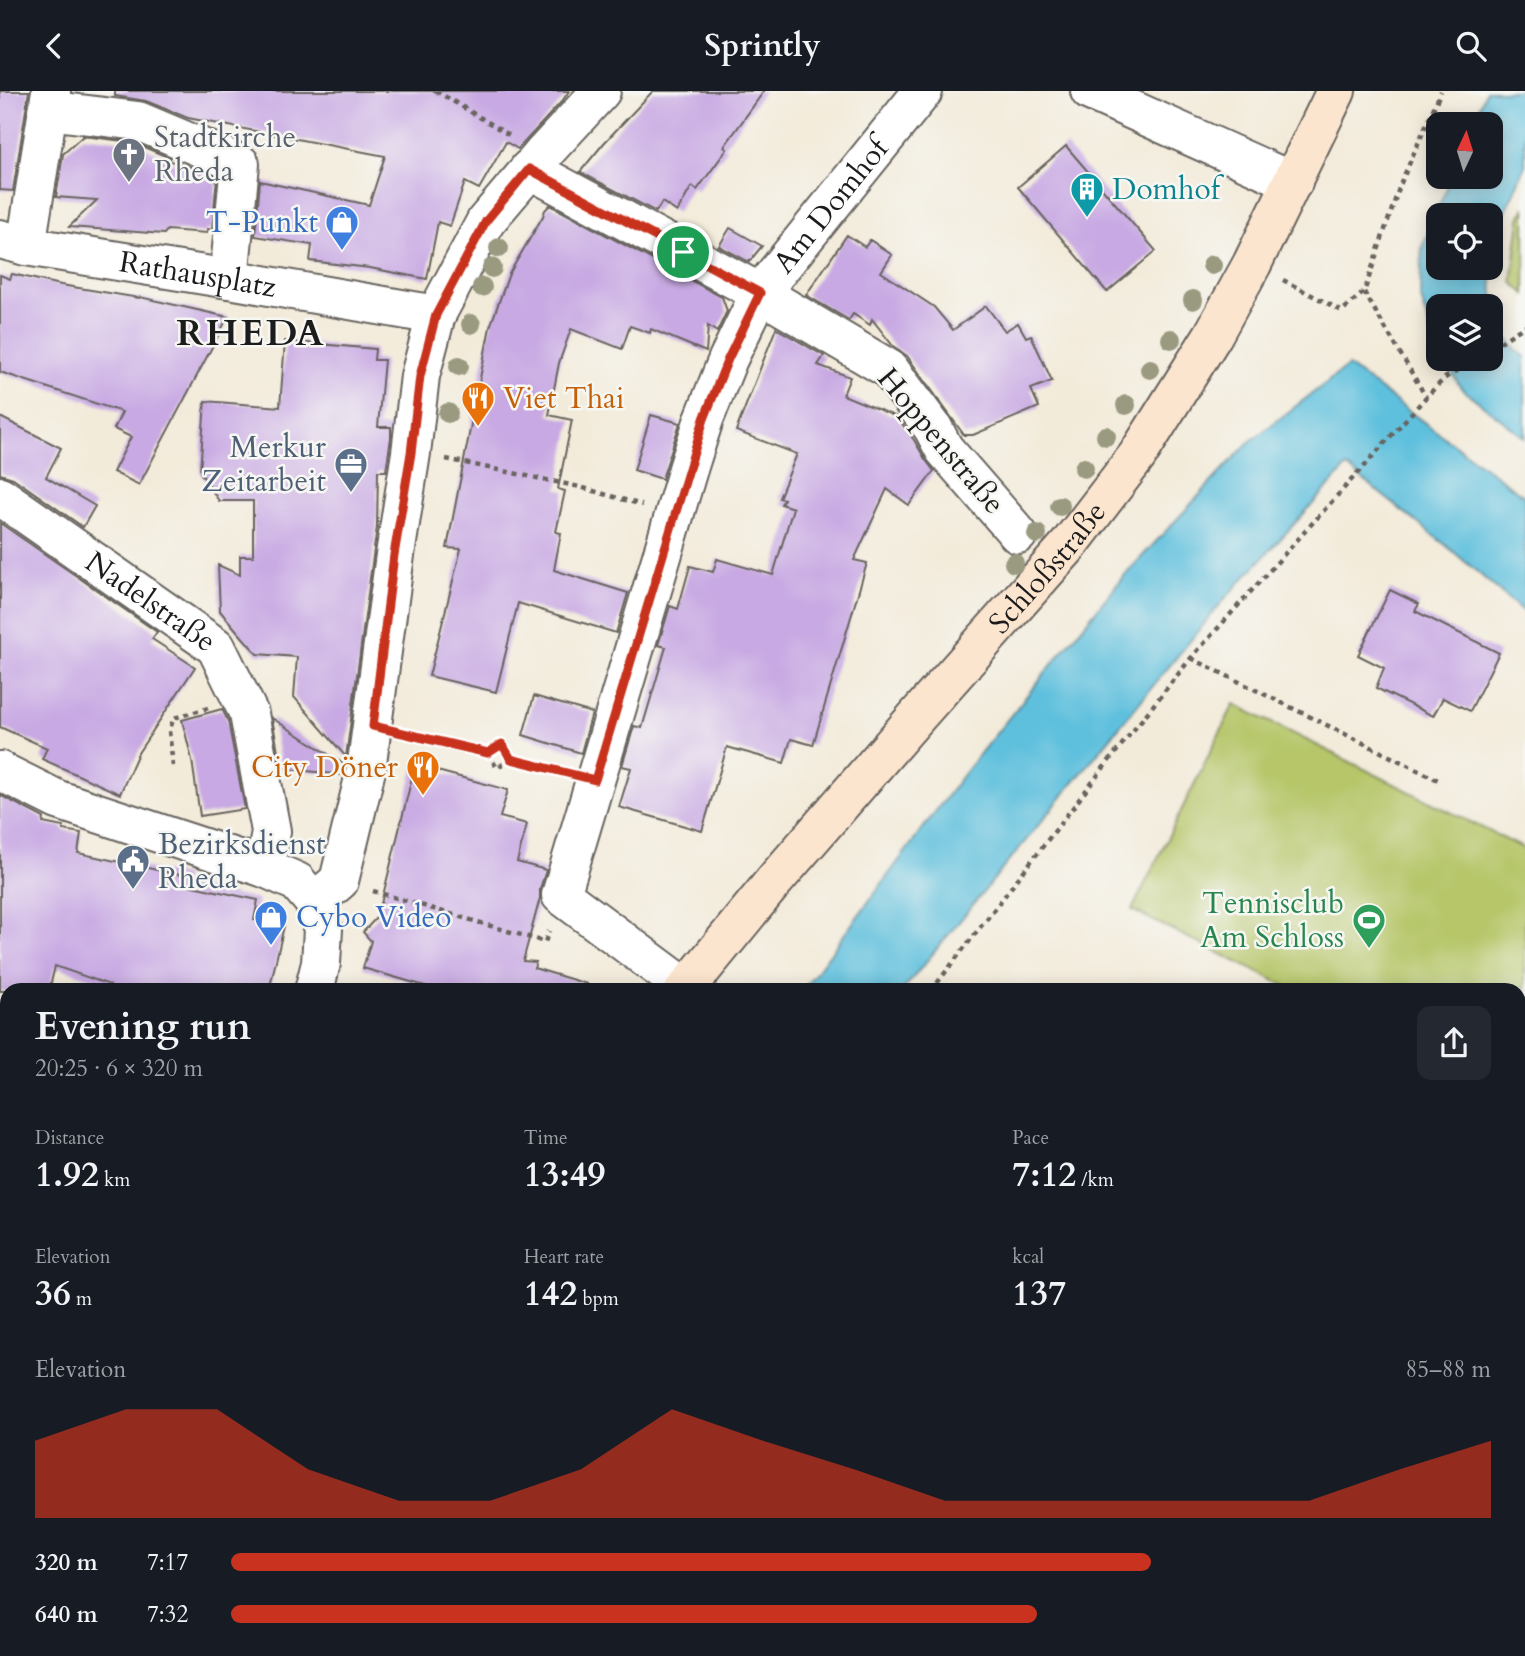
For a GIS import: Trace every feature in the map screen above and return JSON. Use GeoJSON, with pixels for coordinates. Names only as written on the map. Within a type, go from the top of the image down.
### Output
{"type":"FeatureCollection","features":[{"type":"Feature","properties":{"kind":"street"},"geometry":{"type":"LineString","coordinates":[[316,983],[321,963],[326,891],[366,770],[420,376],[436,315],[486,221],[535,162],[601,91]]}},
{"type":"Feature","properties":{"kind":"street","name":"Am Domhof"},"geometry":{"type":"LineString","coordinates":[[561,895],[704,419],[728,359],[760,293],[923,91]]}},
{"type":"Feature","properties":{"kind":"street"},"geometry":{"type":"LineString","coordinates":[[1090,91],[1293,182]]}},
{"type":"Feature","properties":{"kind":"street","name":"Schloßstraße"},"geometry":{"type":"LineString","coordinates":[[690,983],[918,715],[1068,547],[1138,456],[1213,335],[1252,264],[1336,91]]}},
{"type":"Feature","properties":{"kind":"street"},"geometry":{"type":"LineString","coordinates":[[13,243],[49,101],[138,121],[240,164],[229,279]]}},
{"type":"Feature","properties":{"kind":"street","name":"Hoppenstraße"},"geometry":{"type":"LineString","coordinates":[[535,162],[889,369],[933,428],[944,449],[1018,534]]}},
{"type":"Feature","properties":{"kind":"street","name":"Rathausplatz"},"geometry":{"type":"LineString","coordinates":[[13,243],[436,315]]}},
{"type":"Feature","properties":{"kind":"street","name":"Nadelstraße"},"geometry":{"type":"LineString","coordinates":[[0,496],[216,647],[249,714],[271,831],[265,868]]}},
{"type":"Feature","properties":{"kind":"street"},"geometry":{"type":"LineString","coordinates":[[0,771],[58,800],[265,868],[326,891]]}},
{"type":"Feature","properties":{"kind":"street"},"geometry":{"type":"LineString","coordinates":[[561,895],[677,983]]}},
{"type":"Feature","properties":{"kind":"path"},"geometry":{"type":"LineString","coordinates":[[436,91],[535,162]]}},
{"type":"Feature","properties":{"kind":"path"},"geometry":{"type":"LineString","coordinates":[[1252,264],[1342,311],[1364,292],[1400,185],[1441,91]]}},
{"type":"Feature","properties":{"kind":"path"},"geometry":{"type":"LineString","coordinates":[[1364,292],[1426,397]]}},
{"type":"Feature","properties":{"kind":"path"},"geometry":{"type":"LineString","coordinates":[[1503,340],[1525,326]]}},
{"type":"Feature","properties":{"kind":"path"},"geometry":{"type":"LineString","coordinates":[[938,983],[1191,658],[1415,408],[1445,378],[1456,371]]}},
{"type":"Feature","properties":{"kind":"path"},"geometry":{"type":"LineString","coordinates":[[411,453],[580,487],[675,515]]}},
{"type":"Feature","properties":{"kind":"path"},"geometry":{"type":"LineString","coordinates":[[1191,658],[1438,780]]}},
{"type":"Feature","properties":{"kind":"path"},"geometry":{"type":"LineString","coordinates":[[173,766],[169,731],[174,718],[242,698]]}},
{"type":"Feature","properties":{"kind":"path"},"geometry":{"type":"LineString","coordinates":[[373,726],[488,753],[497,768],[511,759]]}},
{"type":"Feature","properties":{"kind":"path"},"geometry":{"type":"LineString","coordinates":[[488,753],[502,744],[511,759],[595,780]]}},
{"type":"Feature","properties":{"kind":"path"},"geometry":{"type":"LineString","coordinates":[[326,891],[545,942],[561,895]]}},
{"type":"Feature","properties":{"kind":"green space"},"geometry":{"type":"Polygon","coordinates":[[[1525,207],[1525,294],[1512,282],[1520,218],[1525,207]]]}},
{"type":"Feature","properties":{"kind":"green space","name":"Tennisclub Am Schloss"},"geometry":{"type":"Polygon","coordinates":[[[1234,704],[1525,849],[1525,983],[1280,983],[1132,910],[1234,704]]]}},
{"type":"Feature","properties":{"kind":"water"},"geometry":{"type":"Polygon","coordinates":[[[1486,91],[1525,91],[1525,166],[1503,220],[1503,203],[1440,203],[1446,189],[1503,189],[1503,112],[1477,112],[1486,91]]]}},
{"type":"Feature","properties":{"kind":"water"},"geometry":{"type":"Polygon","coordinates":[[[1426,237],[1426,280],[1492,280],[1493,294],[1426,294],[1426,316],[1420,295],[1422,247],[1426,237]]]}},
{"type":"Feature","properties":{"kind":"water"},"geometry":{"type":"Polygon","coordinates":[[[1503,330],[1514,348],[1525,357],[1525,438],[1461,388],[1451,371],[1503,371],[1503,330]]]}},
{"type":"Feature","properties":{"kind":"water"},"geometry":{"type":"Polygon","coordinates":[[[1348,366],[1525,497],[1525,613],[1448,547],[1347,467],[1222,602],[909,983],[808,983],[964,773],[1123,577],[1248,443],[1348,366]]]}},
{"type":"Feature","properties":{"kind":"building"},"geometry":{"type":"Polygon","coordinates":[[[0,91],[29,91],[13,191],[0,190],[0,91]]]}},
{"type":"Feature","properties":{"kind":"building"},"geometry":{"type":"Polygon","coordinates":[[[115,91],[569,91],[518,149],[506,142],[479,189],[465,182],[450,226],[438,222],[427,279],[370,268],[310,261],[312,245],[255,236],[260,181],[369,205],[385,156],[188,118],[146,101],[115,96],[115,91]]]}},
{"type":"Feature","properties":{"kind":"building"},"geometry":{"type":"Polygon","coordinates":[[[653,91],[764,91],[724,147],[727,149],[697,190],[692,186],[677,212],[662,202],[656,212],[580,172],[653,91]]]}},
{"type":"Feature","properties":{"kind":"building","name":"Stadtkirche Rheda"},"geometry":{"type":"Polygon","coordinates":[[[83,136],[132,142],[170,158],[170,161],[217,178],[212,230],[207,229],[207,233],[167,230],[164,234],[69,227],[97,200],[56,197],[63,154],[83,136]]]}},
{"type":"Feature","properties":{"kind":"building","name":"Domhof"},"geometry":{"type":"Polygon","coordinates":[[[1066,146],[1156,251],[1107,292],[1018,187],[1066,146]]]}},
{"type":"Feature","properties":{"kind":"building"},"geometry":{"type":"Polygon","coordinates":[[[550,205],[722,297],[727,311],[717,332],[708,326],[706,352],[651,329],[650,333],[630,326],[622,349],[571,329],[559,363],[549,415],[572,420],[558,489],[565,491],[556,532],[561,533],[554,570],[628,593],[616,633],[518,603],[496,692],[429,676],[461,549],[447,548],[490,327],[509,274],[550,205]]]}},
{"type":"Feature","properties":{"kind":"building"},"geometry":{"type":"Polygon","coordinates":[[[730,228],[762,246],[749,262],[719,246],[730,228]]]}},
{"type":"Feature","properties":{"kind":"building"},"geometry":{"type":"Polygon","coordinates":[[[847,235],[865,247],[870,240],[892,255],[881,272],[934,307],[953,330],[986,306],[1005,331],[1018,323],[1026,337],[1031,335],[1052,381],[1031,389],[1039,407],[973,435],[964,435],[907,356],[893,346],[872,319],[870,325],[853,314],[849,320],[806,295],[847,235]]]}},
{"type":"Feature","properties":{"kind":"building"},"geometry":{"type":"Polygon","coordinates":[[[12,274],[61,285],[140,297],[228,317],[139,485],[113,472],[131,437],[114,429],[122,412],[0,372],[0,275],[10,279],[12,274]]]}},
{"type":"Feature","properties":{"kind":"building"},"geometry":{"type":"Polygon","coordinates":[[[776,328],[824,356],[818,365],[850,377],[843,395],[897,417],[934,471],[909,505],[887,489],[854,560],[867,563],[813,745],[791,739],[784,763],[727,747],[702,831],[619,807],[631,768],[622,766],[634,726],[642,728],[666,647],[658,645],[670,606],[678,609],[690,566],[713,572],[717,559],[773,575],[793,508],[781,504],[784,499],[779,498],[797,454],[736,431],[776,328]]]}},
{"type":"Feature","properties":{"kind":"building"},"geometry":{"type":"Polygon","coordinates":[[[285,341],[375,349],[374,360],[384,360],[378,427],[391,427],[391,438],[386,471],[378,471],[377,527],[346,757],[294,697],[297,657],[257,654],[220,611],[218,565],[240,575],[240,556],[253,556],[253,501],[219,501],[200,472],[205,401],[280,407],[285,341]]]}},
{"type":"Feature","properties":{"kind":"building"},"geometry":{"type":"Polygon","coordinates":[[[651,415],[680,423],[662,479],[634,470],[651,415]]]}},
{"type":"Feature","properties":{"kind":"building"},"geometry":{"type":"Polygon","coordinates":[[[0,417],[61,448],[46,477],[95,506],[83,527],[13,478],[0,474],[0,417]]]}},
{"type":"Feature","properties":{"kind":"building"},"geometry":{"type":"Polygon","coordinates":[[[0,523],[157,632],[152,639],[195,667],[138,753],[120,794],[42,759],[47,748],[0,727],[0,523]]]}},
{"type":"Feature","properties":{"kind":"building"},"geometry":{"type":"Polygon","coordinates":[[[1390,590],[1419,604],[1415,611],[1499,653],[1470,711],[1443,698],[1433,716],[1376,688],[1384,668],[1358,655],[1390,590]]]}},
{"type":"Feature","properties":{"kind":"building"},"geometry":{"type":"Polygon","coordinates":[[[534,696],[592,713],[581,753],[523,735],[534,696]]]}},
{"type":"Feature","properties":{"kind":"building"},"geometry":{"type":"Polygon","coordinates":[[[222,709],[228,721],[245,809],[200,816],[192,760],[182,720],[222,709]]]}},
{"type":"Feature","properties":{"kind":"building"},"geometry":{"type":"Polygon","coordinates":[[[272,718],[345,765],[342,775],[281,768],[272,718]]]}},
{"type":"Feature","properties":{"kind":"building"},"geometry":{"type":"Polygon","coordinates":[[[415,765],[508,790],[500,817],[527,824],[517,862],[546,870],[523,961],[536,962],[534,968],[584,983],[415,983],[363,968],[371,941],[363,932],[378,916],[415,765]]]}},
{"type":"Feature","properties":{"kind":"building"},"geometry":{"type":"Polygon","coordinates":[[[0,795],[44,818],[43,823],[81,833],[78,853],[185,876],[183,884],[258,900],[254,920],[284,926],[271,983],[104,983],[55,966],[51,983],[0,983],[0,795]]]}},
{"type":"Feature","properties":{"kind":"place","name":"Stadtkirche Rheda"},"geometry":{"type":"Point","coordinates":[129,184]}},
{"type":"Feature","properties":{"kind":"place","name":"Domhof"},"geometry":{"type":"Point","coordinates":[1087,219]}},
{"type":"Feature","properties":{"kind":"place","name":"T-Punkt"},"geometry":{"type":"Point","coordinates":[342,252]}},
{"type":"Feature","properties":{"kind":"place","name":"Viet Thai"},"geometry":{"type":"Point","coordinates":[478,428]}},
{"type":"Feature","properties":{"kind":"place","name":"Merkur Zeitarbeit"},"geometry":{"type":"Point","coordinates":[351,494]}},
{"type":"Feature","properties":{"kind":"place","name":"City Döner"},"geometry":{"type":"Point","coordinates":[423,797]}},
{"type":"Feature","properties":{"kind":"place","name":"Bezirksdienst Rheda"},"geometry":{"type":"Point","coordinates":[133,891]}},
{"type":"Feature","properties":{"kind":"place","name":"Cybo Video"},"geometry":{"type":"Point","coordinates":[271,947]}},
{"type":"Feature","properties":{"kind":"place","name":"Tennisclub Am Schloss"},"geometry":{"type":"Point","coordinates":[1369,950]}},
{"type":"Feature","properties":{"kind":"district","name":"RHEDA"},"geometry":{"type":"Point","coordinates":[251,333]}},
{"type":"Feature","properties":{"kind":"route"},"geometry":{"type":"LineString","coordinates":[[529,169],[683,252],[760,293],[728,359],[704,419],[595,780],[511,759],[502,744],[488,753],[373,726],[420,376],[436,315],[486,221],[529,169]]}}]}
